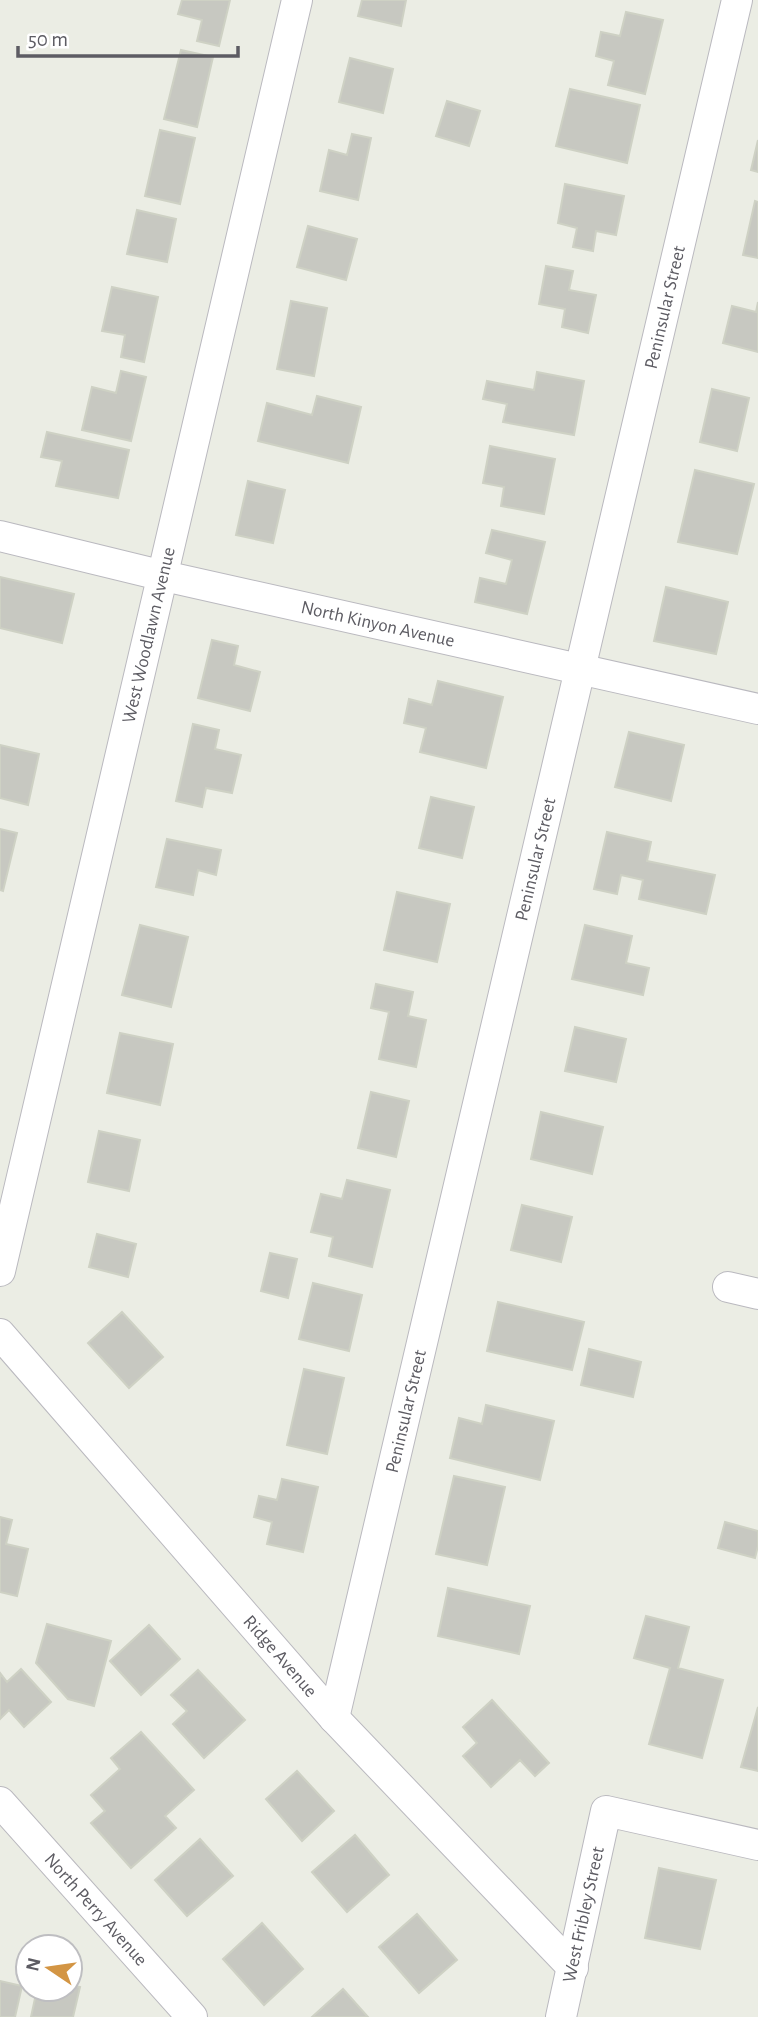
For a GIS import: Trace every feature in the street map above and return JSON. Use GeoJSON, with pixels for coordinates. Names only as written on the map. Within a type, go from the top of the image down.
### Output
{"type":"FeatureCollection","features":[{"type":"Feature","properties":{"kind":"street","name":"West Woodlawn Avenue"},"geometry":{"type":"LineString","coordinates":[[0,1271],[297,0]]}},
{"type":"Feature","properties":{"kind":"street","name":"Peninsular Street"},"geometry":{"type":"LineString","coordinates":[[334,1718],[737,0]]}},
{"type":"Feature","properties":{"kind":"street","name":"North Kinyon Avenue"},"geometry":{"type":"LineString","coordinates":[[0,536],[164,576],[758,709]]}},
{"type":"Feature","properties":{"kind":"street"},"geometry":{"type":"LineString","coordinates":[[728,1287],[758,1294]]}},
{"type":"Feature","properties":{"kind":"street","name":"Ridge Avenue"},"geometry":{"type":"LineString","coordinates":[[0,1334],[334,1718],[573,1968]]}},
{"type":"Feature","properties":{"kind":"street","name":"North Perry Avenue"},"geometry":{"type":"LineString","coordinates":[[0,1802],[192,2017]]}},
{"type":"Feature","properties":{"kind":"street","name":"West Fribley Street"},"geometry":{"type":"LineString","coordinates":[[561,2017],[606,1811],[758,1845]]}},
{"type":"Feature","properties":{"kind":"building"},"geometry":{"type":"Polygon","coordinates":[[[182,0],[230,0],[219,46],[197,41],[202,20],[178,14],[182,0]]]}},
{"type":"Feature","properties":{"kind":"building"},"geometry":{"type":"Polygon","coordinates":[[[362,0],[406,0],[401,26],[358,16],[362,0]]]}},
{"type":"Feature","properties":{"kind":"building"},"geometry":{"type":"Polygon","coordinates":[[[626,12],[663,20],[645,94],[608,85],[614,61],[596,56],[601,32],[620,36],[626,12]]]}},
{"type":"Feature","properties":{"kind":"building"},"geometry":{"type":"Polygon","coordinates":[[[181,50],[213,57],[197,127],[164,119],[181,50]]]}},
{"type":"Feature","properties":{"kind":"building"},"geometry":{"type":"Polygon","coordinates":[[[350,58],[393,69],[383,113],[339,102],[350,58]]]}},
{"type":"Feature","properties":{"kind":"building"},"geometry":{"type":"Polygon","coordinates":[[[570,89],[640,105],[627,163],[556,146],[570,89]]]}},
{"type":"Feature","properties":{"kind":"building"},"geometry":{"type":"Polygon","coordinates":[[[447,101],[480,111],[469,146],[436,136],[447,101]]]}},
{"type":"Feature","properties":{"kind":"building"},"geometry":{"type":"Polygon","coordinates":[[[160,130],[195,138],[180,204],[145,196],[160,130]]]}},
{"type":"Feature","properties":{"kind":"building"},"geometry":{"type":"Polygon","coordinates":[[[352,134],[371,138],[358,200],[320,191],[329,150],[347,155],[352,134]]]}},
{"type":"Feature","properties":{"kind":"building"},"geometry":{"type":"Polygon","coordinates":[[[758,140],[758,172],[751,170],[758,140]]]}},
{"type":"Feature","properties":{"kind":"building"},"geometry":{"type":"Polygon","coordinates":[[[565,184],[624,196],[616,235],[596,231],[593,251],[573,247],[577,228],[558,223],[565,184]]]}},
{"type":"Feature","properties":{"kind":"building"},"geometry":{"type":"Polygon","coordinates":[[[755,201],[758,202],[758,258],[743,255],[755,201]]]}},
{"type":"Feature","properties":{"kind":"building"},"geometry":{"type":"Polygon","coordinates":[[[137,210],[176,219],[167,262],[127,254],[137,210]]]}},
{"type":"Feature","properties":{"kind":"building"},"geometry":{"type":"Polygon","coordinates":[[[308,226],[357,239],[346,280],[297,267],[308,226]]]}},
{"type":"Feature","properties":{"kind":"building"},"geometry":{"type":"Polygon","coordinates":[[[546,266],[573,271],[569,290],[596,295],[588,333],[562,327],[565,309],[539,304],[546,266]]]}},
{"type":"Feature","properties":{"kind":"building"},"geometry":{"type":"Polygon","coordinates":[[[112,287],[158,297],[144,362],[121,357],[125,335],[102,331],[112,287]]]}},
{"type":"Feature","properties":{"kind":"building"},"geometry":{"type":"Polygon","coordinates":[[[291,301],[327,308],[314,376],[277,369],[291,301]]]}},
{"type":"Feature","properties":{"kind":"building"},"geometry":{"type":"Polygon","coordinates":[[[758,302],[758,352],[723,343],[732,306],[756,312],[758,302]]]}},
{"type":"Feature","properties":{"kind":"building"},"geometry":{"type":"Polygon","coordinates":[[[121,371],[146,377],[131,441],[82,430],[92,387],[116,393],[121,371]]]}},
{"type":"Feature","properties":{"kind":"building"},"geometry":{"type":"Polygon","coordinates":[[[537,372],[584,381],[574,435],[503,422],[507,404],[483,399],[487,381],[534,390],[537,372]]]}},
{"type":"Feature","properties":{"kind":"building"},"geometry":{"type":"Polygon","coordinates":[[[712,389],[749,398],[737,451],[700,442],[712,389]]]}},
{"type":"Feature","properties":{"kind":"building"},"geometry":{"type":"Polygon","coordinates":[[[317,396],[361,407],[348,463],[258,441],[267,403],[312,415],[317,396]]]}},
{"type":"Feature","properties":{"kind":"building"},"geometry":{"type":"Polygon","coordinates":[[[47,432],[129,450],[118,498],[56,486],[62,461],[41,457],[47,432]]]}},
{"type":"Feature","properties":{"kind":"building"},"geometry":{"type":"Polygon","coordinates":[[[490,446],[555,459],[544,514],[501,506],[504,487],[483,483],[490,446]]]}},
{"type":"Feature","properties":{"kind":"building"},"geometry":{"type":"Polygon","coordinates":[[[695,470],[754,484],[737,554],[678,542],[695,470]]]}},
{"type":"Feature","properties":{"kind":"building"},"geometry":{"type":"Polygon","coordinates":[[[248,481],[285,490],[273,543],[236,535],[248,481]]]}},
{"type":"Feature","properties":{"kind":"building"},"geometry":{"type":"Polygon","coordinates":[[[492,530],[545,542],[527,614],[475,602],[480,578],[506,584],[512,560],[486,553],[492,530]]]}},
{"type":"Feature","properties":{"kind":"building"},"geometry":{"type":"Polygon","coordinates":[[[0,577],[74,594],[62,643],[0,628],[0,577]]]}},
{"type":"Feature","properties":{"kind":"building"},"geometry":{"type":"Polygon","coordinates":[[[666,587],[728,602],[716,654],[654,641],[666,587]]]}},
{"type":"Feature","properties":{"kind":"building"},"geometry":{"type":"Polygon","coordinates":[[[212,640],[238,646],[234,665],[260,672],[250,711],[198,698],[212,640]]]}},
{"type":"Feature","properties":{"kind":"building"},"geometry":{"type":"Polygon","coordinates":[[[438,681],[503,697],[486,768],[420,752],[426,728],[404,723],[409,699],[432,705],[438,681]]]}},
{"type":"Feature","properties":{"kind":"building"},"geometry":{"type":"Polygon","coordinates":[[[193,724],[219,730],[215,749],[241,755],[232,793],[206,788],[202,807],[176,801],[193,724]]]}},
{"type":"Feature","properties":{"kind":"building"},"geometry":{"type":"Polygon","coordinates":[[[629,732],[684,745],[671,801],[615,787],[629,732]]]}},
{"type":"Feature","properties":{"kind":"building"},"geometry":{"type":"Polygon","coordinates":[[[0,745],[39,754],[28,805],[0,798],[0,745]]]}},
{"type":"Feature","properties":{"kind":"building"},"geometry":{"type":"Polygon","coordinates":[[[431,797],[474,807],[462,858],[419,848],[431,797]]]}},
{"type":"Feature","properties":{"kind":"building"},"geometry":{"type":"Polygon","coordinates":[[[0,829],[17,833],[3,891],[0,890],[0,829]]]}},
{"type":"Feature","properties":{"kind":"building"},"geometry":{"type":"Polygon","coordinates":[[[607,832],[651,842],[647,861],[715,875],[706,914],[639,899],[643,880],[621,875],[617,894],[594,889],[607,832]]]}},
{"type":"Feature","properties":{"kind":"building"},"geometry":{"type":"Polygon","coordinates":[[[167,839],[221,850],[216,875],[198,870],[193,895],[156,887],[167,839]]]}},
{"type":"Feature","properties":{"kind":"building"},"geometry":{"type":"Polygon","coordinates":[[[397,892],[450,904],[437,962],[384,950],[397,892]]]}},
{"type":"Feature","properties":{"kind":"building"},"geometry":{"type":"Polygon","coordinates":[[[140,925],[188,937],[171,1007],[122,995],[140,925]]]}},
{"type":"Feature","properties":{"kind":"building"},"geometry":{"type":"Polygon","coordinates":[[[585,925],[632,936],[626,963],[649,968],[643,995],[572,979],[585,925]]]}},
{"type":"Feature","properties":{"kind":"building"},"geometry":{"type":"Polygon","coordinates":[[[376,984],[413,992],[408,1016],[426,1020],[416,1067],[379,1059],[389,1012],[371,1008],[376,984]]]}},
{"type":"Feature","properties":{"kind":"building"},"geometry":{"type":"Polygon","coordinates":[[[575,1027],[626,1039],[616,1082],[565,1071],[575,1027]]]}},
{"type":"Feature","properties":{"kind":"building"},"geometry":{"type":"Polygon","coordinates":[[[120,1033],[173,1044],[160,1105],[107,1093],[120,1033]]]}},
{"type":"Feature","properties":{"kind":"building"},"geometry":{"type":"Polygon","coordinates":[[[371,1092],[409,1101],[396,1157],[358,1148],[371,1092]]]}},
{"type":"Feature","properties":{"kind":"building"},"geometry":{"type":"Polygon","coordinates":[[[541,1112],[603,1127],[592,1174],[531,1159],[541,1112]]]}},
{"type":"Feature","properties":{"kind":"building"},"geometry":{"type":"Polygon","coordinates":[[[99,1131],[140,1140],[129,1191],[88,1182],[99,1131]]]}},
{"type":"Feature","properties":{"kind":"building"},"geometry":{"type":"Polygon","coordinates":[[[347,1180],[390,1190],[372,1267],[329,1256],[333,1237],[311,1232],[321,1194],[342,1199],[347,1180]]]}},
{"type":"Feature","properties":{"kind":"building"},"geometry":{"type":"Polygon","coordinates":[[[522,1205],[572,1217],[561,1262],[511,1250],[522,1205]]]}},
{"type":"Feature","properties":{"kind":"building"},"geometry":{"type":"Polygon","coordinates":[[[97,1234],[136,1244],[128,1277],[89,1267],[97,1234]]]}},
{"type":"Feature","properties":{"kind":"building"},"geometry":{"type":"Polygon","coordinates":[[[270,1253],[297,1259],[288,1298],[261,1291],[270,1253]]]}},
{"type":"Feature","properties":{"kind":"building"},"geometry":{"type":"Polygon","coordinates":[[[313,1283],[362,1295],[349,1351],[299,1339],[313,1283]]]}},
{"type":"Feature","properties":{"kind":"building"},"geometry":{"type":"Polygon","coordinates":[[[498,1302],[584,1322],[572,1370],[487,1351],[498,1302]]]}},
{"type":"Feature","properties":{"kind":"building"},"geometry":{"type":"Polygon","coordinates":[[[122,1312],[163,1357],[129,1388],[88,1343],[122,1312]]]}},
{"type":"Feature","properties":{"kind":"building"},"geometry":{"type":"Polygon","coordinates":[[[589,1349],[641,1362],[633,1397],[581,1385],[589,1349]]]}},
{"type":"Feature","properties":{"kind":"building"},"geometry":{"type":"Polygon","coordinates":[[[304,1369],[344,1378],[327,1454],[287,1445],[304,1369]]]}},
{"type":"Feature","properties":{"kind":"building"},"geometry":{"type":"Polygon","coordinates":[[[486,1405],[554,1421],[540,1480],[450,1458],[459,1418],[482,1424],[486,1405]]]}},
{"type":"Feature","properties":{"kind":"building"},"geometry":{"type":"Polygon","coordinates":[[[454,1476],[505,1487],[487,1565],[436,1554],[454,1476]]]}},
{"type":"Feature","properties":{"kind":"building"},"geometry":{"type":"Polygon","coordinates":[[[282,1479],[318,1487],[303,1552],[267,1544],[272,1522],[254,1517],[259,1496],[277,1500],[282,1479]]]}},
{"type":"Feature","properties":{"kind":"building"},"geometry":{"type":"Polygon","coordinates":[[[0,1517],[12,1520],[6,1544],[28,1549],[17,1596],[0,1592],[0,1517]]]}},
{"type":"Feature","properties":{"kind":"building"},"geometry":{"type":"Polygon","coordinates":[[[725,1522],[758,1531],[755,1558],[718,1548],[725,1522]]]}},
{"type":"Feature","properties":{"kind":"building"},"geometry":{"type":"Polygon","coordinates":[[[448,1588],[530,1606],[519,1654],[438,1636],[448,1588]]]}},
{"type":"Feature","properties":{"kind":"building"},"geometry":{"type":"Polygon","coordinates":[[[646,1616],[689,1627],[678,1668],[723,1680],[702,1758],[649,1744],[670,1668],[634,1658],[646,1616]]]}},
{"type":"Feature","properties":{"kind":"building"},"geometry":{"type":"Polygon","coordinates":[[[47,1624],[111,1641],[94,1706],[68,1699],[36,1663],[47,1624]]]}},
{"type":"Feature","properties":{"kind":"building"},"geometry":{"type":"Polygon","coordinates":[[[149,1625],[180,1659],[141,1695],[110,1661],[149,1625]]]}},
{"type":"Feature","properties":{"kind":"building"},"geometry":{"type":"Polygon","coordinates":[[[21,1669],[51,1702],[24,1727],[9,1710],[0,1719],[0,1673],[7,1682],[21,1669]]]}},
{"type":"Feature","properties":{"kind":"building"},"geometry":{"type":"Polygon","coordinates":[[[198,1670],[245,1720],[204,1758],[173,1724],[187,1711],[171,1695],[198,1670]]]}},
{"type":"Feature","properties":{"kind":"building"},"geometry":{"type":"Polygon","coordinates":[[[492,1700],[549,1763],[535,1776],[520,1760],[491,1787],[463,1756],[477,1743],[463,1727],[492,1700]]]}},
{"type":"Feature","properties":{"kind":"building"},"geometry":{"type":"Polygon","coordinates":[[[758,1707],[758,1771],[741,1767],[758,1707]]]}},
{"type":"Feature","properties":{"kind":"building"},"geometry":{"type":"Polygon","coordinates":[[[141,1732],[194,1790],[165,1816],[176,1828],[131,1868],[91,1823],[105,1811],[91,1795],[120,1769],[111,1758],[141,1732]]]}},
{"type":"Feature","properties":{"kind":"building"},"geometry":{"type":"Polygon","coordinates":[[[297,1771],[334,1811],[302,1841],[266,1799],[297,1771]]]}},
{"type":"Feature","properties":{"kind":"building"},"geometry":{"type":"Polygon","coordinates":[[[355,1835],[389,1875],[347,1912],[312,1872],[355,1835]]]}},
{"type":"Feature","properties":{"kind":"building"},"geometry":{"type":"Polygon","coordinates":[[[200,1839],[233,1876],[187,1916],[155,1880],[200,1839]]]}},
{"type":"Feature","properties":{"kind":"building"},"geometry":{"type":"Polygon","coordinates":[[[659,1868],[716,1880],[700,1949],[645,1938],[659,1868]]]}},
{"type":"Feature","properties":{"kind":"building"},"geometry":{"type":"Polygon","coordinates":[[[417,1914],[457,1960],[419,1993],[379,1947],[417,1914]]]}},
{"type":"Feature","properties":{"kind":"building"},"geometry":{"type":"Polygon","coordinates":[[[262,1923],[303,1969],[264,2005],[223,1959],[262,1923]]]}},
{"type":"Feature","properties":{"kind":"building"},"geometry":{"type":"Polygon","coordinates":[[[0,1981],[14,1984],[14,2003],[18,2003],[15,2017],[0,2017],[0,1981]]]}},
{"type":"Feature","properties":{"kind":"building"},"geometry":{"type":"Polygon","coordinates":[[[343,1989],[368,2017],[312,2017],[343,1989]]]}},
{"type":"Feature","properties":{"kind":"building"},"geometry":{"type":"Polygon","coordinates":[[[34,2003],[76,2003],[73,2017],[31,2017],[34,2003]]]}}]}
